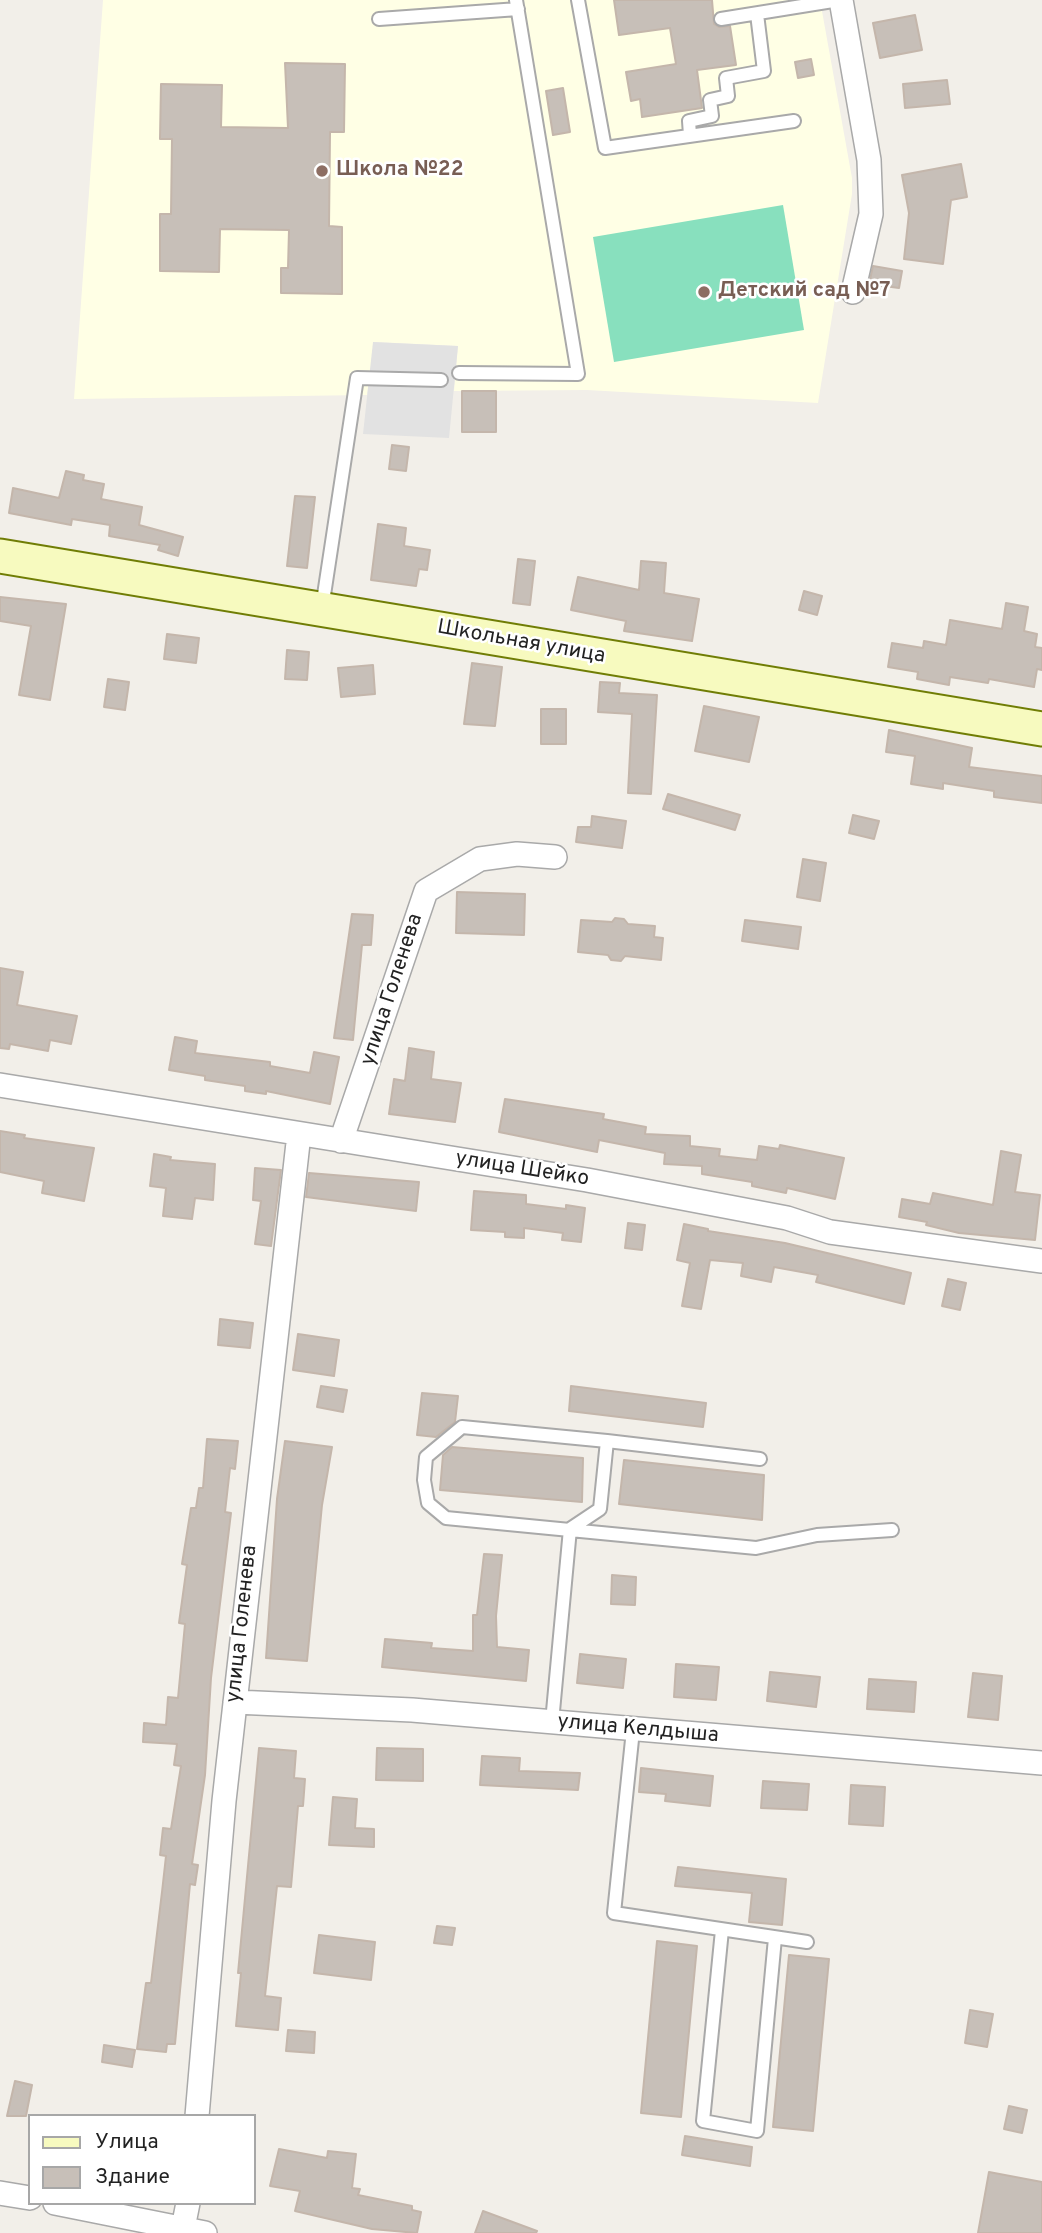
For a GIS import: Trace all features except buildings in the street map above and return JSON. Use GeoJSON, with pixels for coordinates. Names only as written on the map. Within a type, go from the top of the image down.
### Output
{"type":"FeatureCollection","features":[{"type":"Feature","properties":{"kind":"street"},"geometry":{"type":"LineString","coordinates":[[840,0],[869,160],[871,214],[853,292]]}},
{"type":"Feature","properties":{"kind":"street","name":"Школьная улица"},"geometry":{"type":"LineString","coordinates":[[0,556],[1042,729]]}},
{"type":"Feature","properties":{"kind":"street","name":"улица Голенева"},"geometry":{"type":"LineString","coordinates":[[341,1141],[426,891],[480,859],[517,854],[555,857]]}},
{"type":"Feature","properties":{"kind":"street","name":"улица Шейко"},"geometry":{"type":"LineString","coordinates":[[0,1086],[601,1183],[788,1218],[830,1232],[1042,1261]]}},
{"type":"Feature","properties":{"kind":"street","name":"улица Голенева"},"geometry":{"type":"LineString","coordinates":[[197,2114],[234,1703],[299,1134]]}},
{"type":"Feature","properties":{"kind":"street","name":"улица Келдыша"},"geometry":{"type":"LineString","coordinates":[[234,1703],[384,1708],[1042,1763]]}},
{"type":"Feature","properties":{"kind":"street"},"geometry":{"type":"LineString","coordinates":[[0,2193],[28,2198]]}},
{"type":"Feature","properties":{"kind":"street"},"geometry":{"type":"LineString","coordinates":[[65,2205],[205,2233]]}},
{"type":"Feature","properties":{"kind":"street"},"geometry":{"type":"LineString","coordinates":[[183,2228],[188,2205]]}},
{"type":"Feature","properties":{"kind":"lane"},"geometry":{"type":"LineString","coordinates":[[578,0],[605,148],[794,121]]}},
{"type":"Feature","properties":{"kind":"lane"},"geometry":{"type":"LineString","coordinates":[[721,19],[757,14],[778,5],[840,0]]}},
{"type":"Feature","properties":{"kind":"lane"},"geometry":{"type":"LineString","coordinates":[[379,19],[517,5],[578,374],[459,373]]}},
{"type":"Feature","properties":{"kind":"lane"},"geometry":{"type":"LineString","coordinates":[[690,135],[689,121],[712,116],[710,100],[728,96],[726,78],[764,71],[757,14]]}},
{"type":"Feature","properties":{"kind":"lane"},"geometry":{"type":"LineString","coordinates":[[322,608],[357,378],[441,380]]}},
{"type":"Feature","properties":{"kind":"lane"},"geometry":{"type":"LineString","coordinates":[[760,1459],[462,1427],[426,1457],[424,1480],[428,1503],[446,1518],[756,1548],[817,1535],[892,1530]]}},
{"type":"Feature","properties":{"kind":"lane"},"geometry":{"type":"LineString","coordinates":[[570,1529],[600,1509],[607,1441]]}},
{"type":"Feature","properties":{"kind":"lane"},"geometry":{"type":"LineString","coordinates":[[552,1722],[570,1529]]}},
{"type":"Feature","properties":{"kind":"lane"},"geometry":{"type":"LineString","coordinates":[[633,1730],[614,1913],[807,1942]]}},
{"type":"Feature","properties":{"kind":"lane"},"geometry":{"type":"LineString","coordinates":[[722,1930],[703,2121],[757,2131],[775,1938]]}},
{"type":"Feature","properties":{"kind":"shaded area","name":"Школа №22"},"geometry":{"type":"Polygon","coordinates":[[[103,0],[820,0],[852,178],[852,194],[818,403],[587,390],[454,391],[458,346],[374,342],[367,395],[74,399],[103,0]]]}},
{"type":"Feature","properties":{"kind":"shaded area"},"geometry":{"type":"Polygon","coordinates":[[[373,342],[458,346],[449,438],[363,434],[373,342]]]}},
{"type":"Feature","properties":{"kind":"green space"},"geometry":{"type":"Polygon","coordinates":[[[783,205],[804,330],[614,362],[593,237],[783,205]]]}},
{"type":"Feature","properties":{"kind":"place","name":"Школа №22"},"geometry":{"type":"Point","coordinates":[322,171]}},
{"type":"Feature","properties":{"kind":"place","name":"Детский сад №7"},"geometry":{"type":"Point","coordinates":[704,292]}}]}
